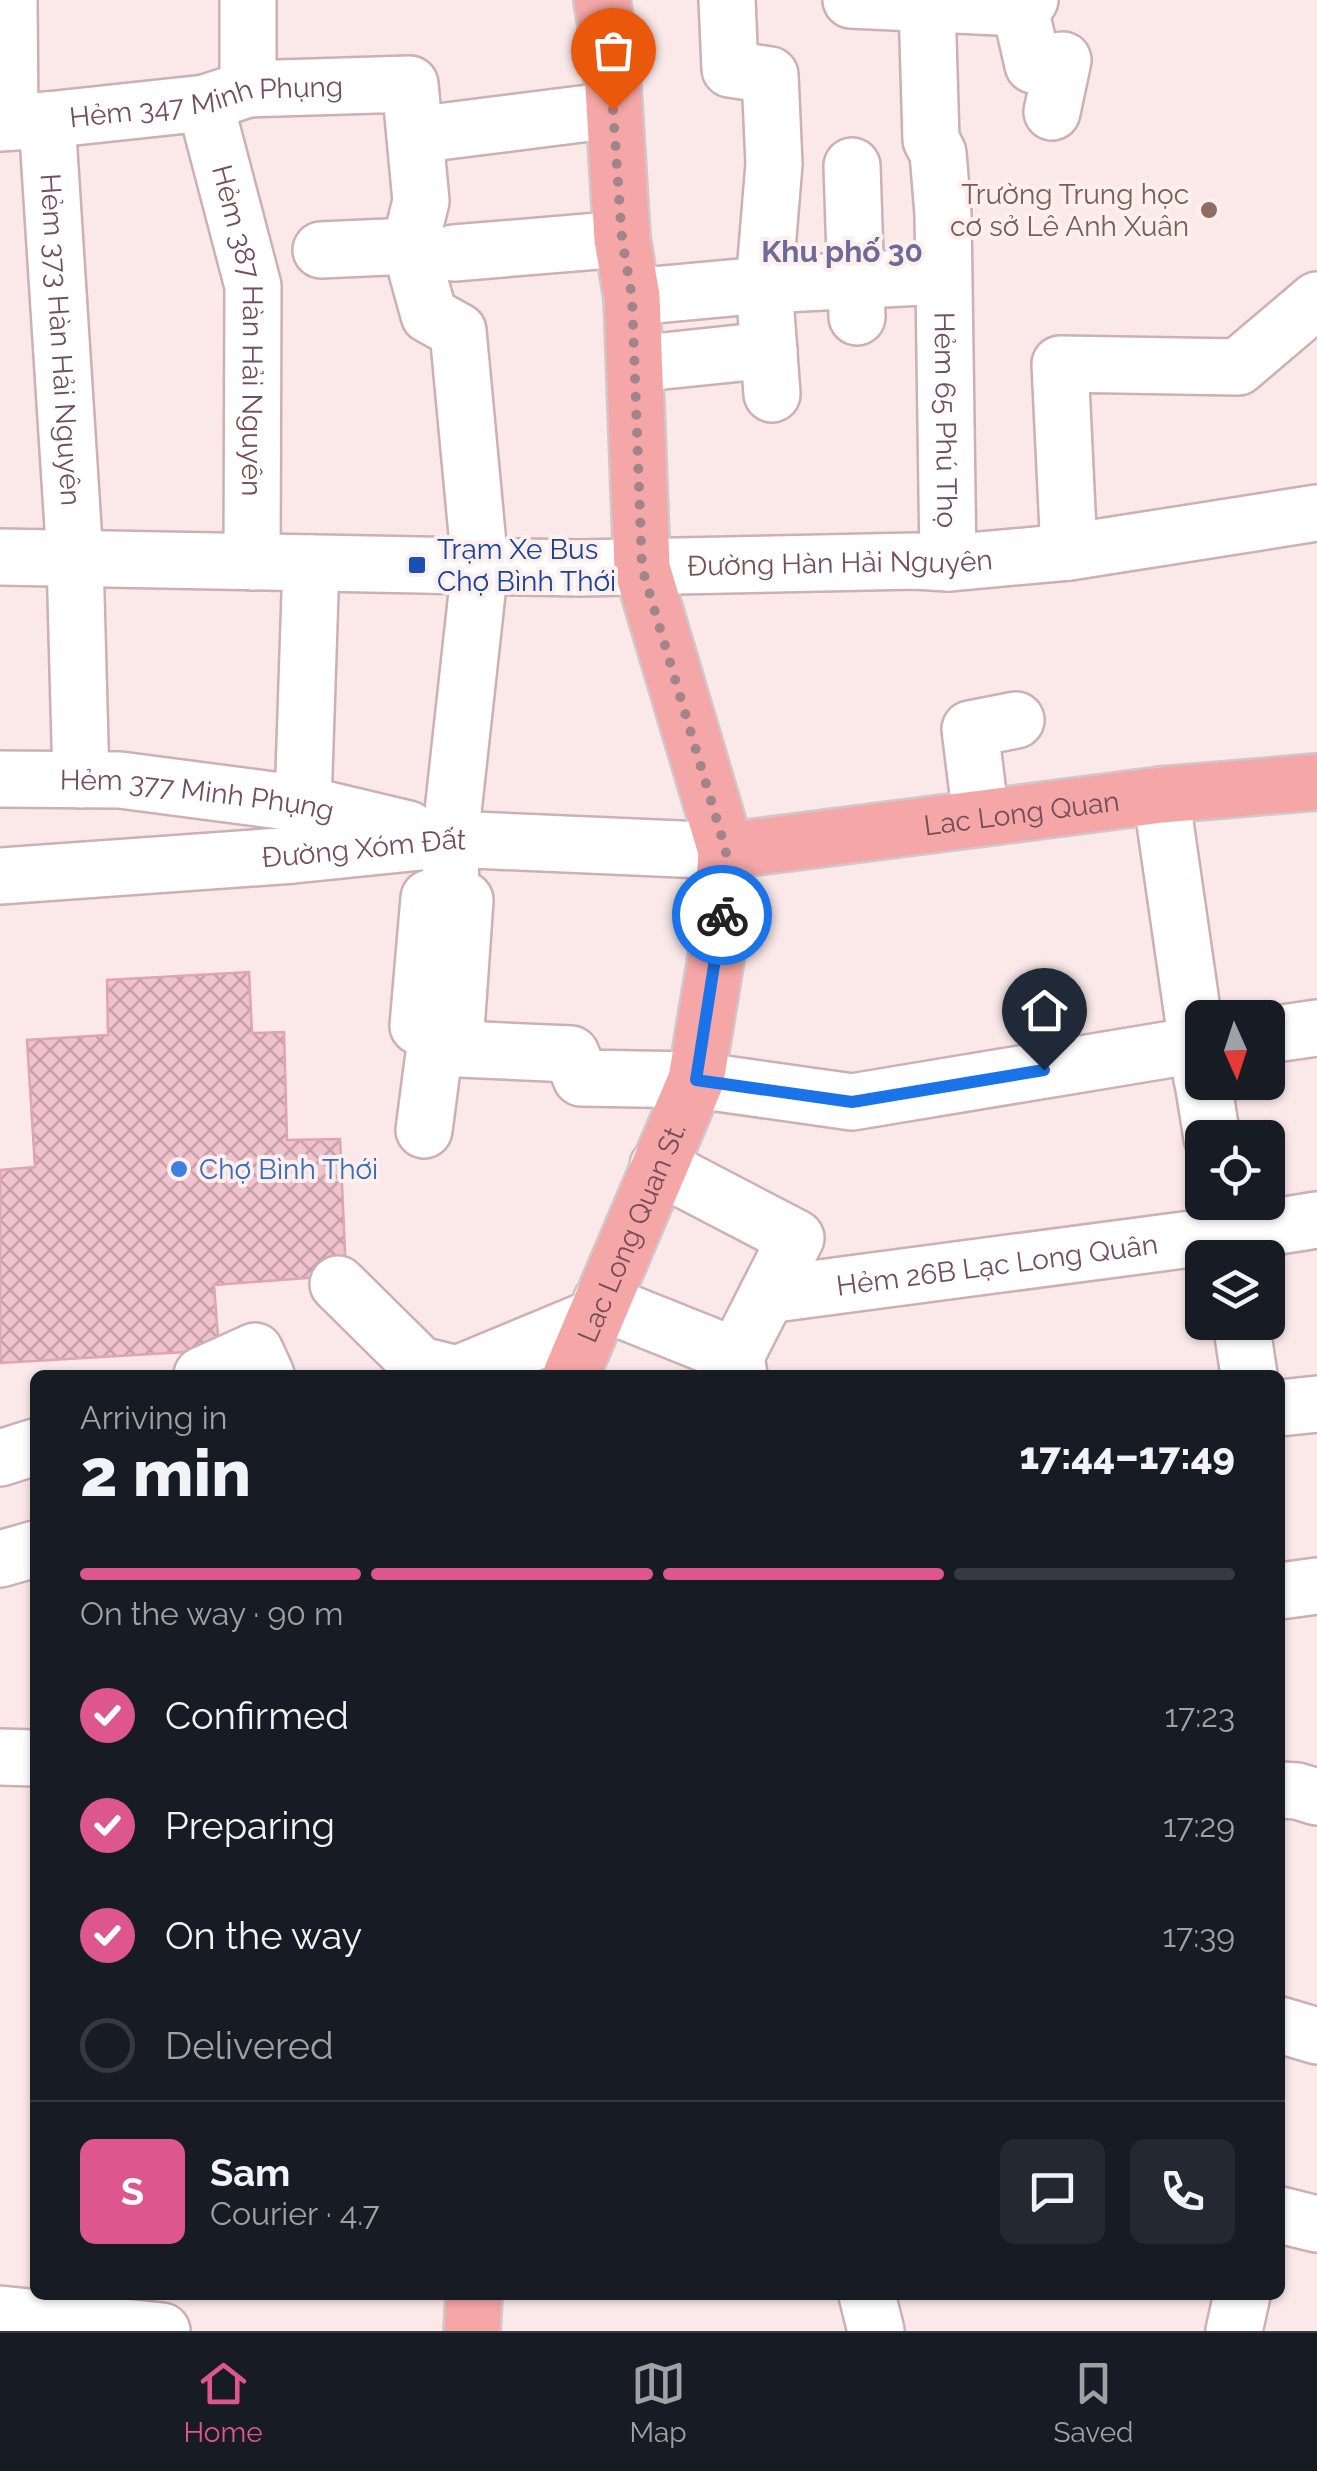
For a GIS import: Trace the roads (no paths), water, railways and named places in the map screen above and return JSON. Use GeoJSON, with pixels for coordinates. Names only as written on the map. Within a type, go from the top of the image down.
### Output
{"type":"FeatureCollection","features":[{"type":"Feature","properties":{"kind":"main road","name":"Lac Long Quan St."},"geometry":{"type":"LineString","coordinates":[[573,1370],[696,1080],[722,922],[726,851],[642,568],[632,297],[622,239],[611,54],[602,0]]}},
{"type":"Feature","properties":{"kind":"main road","name":"Lac Long Quan"},"geometry":{"type":"LineString","coordinates":[[726,851],[1161,795],[1317,782]]}},
{"type":"Feature","properties":{"kind":"main road"},"geometry":{"type":"LineString","coordinates":[[472,2331],[474,2300]]}},
{"type":"Feature","properties":{"kind":"street","name":"Hẻm 373 Hàn Hải Nguyên"},"geometry":{"type":"LineString","coordinates":[[9,0],[19,122],[75,558],[80,780]]}},
{"type":"Feature","properties":{"kind":"street","name":"Hẻm 387 Hàn Hải Nguyên"},"geometry":{"type":"LineString","coordinates":[[248,0],[227,96],[253,286],[252,562]]}},
{"type":"Feature","properties":{"kind":"street"},"geometry":{"type":"LineString","coordinates":[[634,364],[768,337],[774,164],[770,74],[730,70],[727,0]]}},
{"type":"Feature","properties":{"kind":"street"},"geometry":{"type":"LineString","coordinates":[[851,0],[1024,4],[1033,65],[1062,60],[1052,112]]}},
{"type":"Feature","properties":{"kind":"street","name":"Hẻm 65 Phú Thọ"},"geometry":{"type":"LineString","coordinates":[[915,2],[931,140],[938,153],[942,214],[948,563]]}},
{"type":"Feature","properties":{"kind":"street","name":"Hẻm 347 Minh Phụng"},"geometry":{"type":"LineString","coordinates":[[19,122],[227,96],[412,109],[613,110]]}},
{"type":"Feature","properties":{"kind":"street"},"geometry":{"type":"LineString","coordinates":[[412,109],[421,201],[432,249],[429,315],[458,331],[480,566],[450,839],[451,898],[465,900],[446,1030],[424,1130]]}},
{"type":"Feature","properties":{"kind":"street"},"geometry":{"type":"LineString","coordinates":[[852,166],[856,280]]}},
{"type":"Feature","properties":{"kind":"street"},"geometry":{"type":"LineString","coordinates":[[321,250],[432,249],[622,239]]}},
{"type":"Feature","properties":{"kind":"street","name":"Hẻm 65 Phú Thọ"},"geometry":{"type":"LineString","coordinates":[[632,297],[768,337],[856,280],[942,276]]}},
{"type":"Feature","properties":{"kind":"street"},"geometry":{"type":"LineString","coordinates":[[1069,552],[1060,364],[1238,367],[1317,300]]}},
{"type":"Feature","properties":{"kind":"street","name":"Đường Hàn Hải Nguyên"},"geometry":{"type":"LineString","coordinates":[[0,557],[642,568],[948,563],[1069,552],[1317,514]]}},
{"type":"Feature","properties":{"kind":"street"},"geometry":{"type":"LineString","coordinates":[[303,804],[311,563]]}},
{"type":"Feature","properties":{"kind":"street"},"geometry":{"type":"LineString","coordinates":[[982,818],[970,728],[1016,720]]}},
{"type":"Feature","properties":{"kind":"street","name":"Hẻm 377 Minh Phụng"},"geometry":{"type":"LineString","coordinates":[[0,779],[120,780],[303,804],[450,839]]}},
{"type":"Feature","properties":{"kind":"street"},"geometry":{"type":"LineString","coordinates":[[1161,795],[1192,1000]]}},
{"type":"Feature","properties":{"kind":"street","name":"Đường Xóm Đất"},"geometry":{"type":"LineString","coordinates":[[0,876],[294,855],[450,839],[726,851]]}},
{"type":"Feature","properties":{"kind":"street"},"geometry":{"type":"LineString","coordinates":[[1285,1033],[1317,1028]]}},
{"type":"Feature","properties":{"kind":"street"},"geometry":{"type":"LineString","coordinates":[[446,1030],[460,1049],[571,1054],[581,1078],[696,1080],[852,1102],[1185,1065]]}},
{"type":"Feature","properties":{"kind":"street"},"geometry":{"type":"LineString","coordinates":[[465,1370],[598,1309],[738,1366],[767,1294],[796,1238],[658,1166]]}},
{"type":"Feature","properties":{"kind":"street","name":"Hẻm 26B Lạc Long Quân"},"geometry":{"type":"LineString","coordinates":[[767,1294],[1317,1220]]}},
{"type":"Feature","properties":{"kind":"street"},"geometry":{"type":"LineString","coordinates":[[338,1284],[420,1365],[440,1370]]}},
{"type":"Feature","properties":{"kind":"street"},"geometry":{"type":"LineString","coordinates":[[1244,1340],[1248,1370]]}},
{"type":"Feature","properties":{"kind":"street"},"geometry":{"type":"LineString","coordinates":[[213,1370],[256,1351],[264,1370]]}},
{"type":"Feature","properties":{"kind":"street"},"geometry":{"type":"LineString","coordinates":[[1285,1407],[1317,1404]]}},
{"type":"Feature","properties":{"kind":"street"},"geometry":{"type":"LineString","coordinates":[[0,1458],[30,1449]]}},
{"type":"Feature","properties":{"kind":"street"},"geometry":{"type":"LineString","coordinates":[[0,1558],[30,1550]]}},
{"type":"Feature","properties":{"kind":"street"},"geometry":{"type":"LineString","coordinates":[[1285,1589],[1317,1586]]}},
{"type":"Feature","properties":{"kind":"street"},"geometry":{"type":"LineString","coordinates":[[0,1757],[30,1758]]}},
{"type":"Feature","properties":{"kind":"street"},"geometry":{"type":"LineString","coordinates":[[1285,1790],[1317,1797]]}},
{"type":"Feature","properties":{"kind":"street"},"geometry":{"type":"LineString","coordinates":[[1285,2027],[1317,2036]]}},
{"type":"Feature","properties":{"kind":"street"},"geometry":{"type":"LineString","coordinates":[[1285,2217],[1317,2224]]}},
{"type":"Feature","properties":{"kind":"street"},"geometry":{"type":"LineString","coordinates":[[185,2331],[186,2300]]}},
{"type":"Feature","properties":{"kind":"street"},"geometry":{"type":"LineString","coordinates":[[850,2331],[876,2331],[868,2300]]}},
{"type":"Feature","properties":{"kind":"street"},"geometry":{"type":"LineString","coordinates":[[1234,2331],[1241,2300]]}},
{"type":"Feature","properties":{"kind":"street"},"geometry":{"type":"LineString","coordinates":[[0,2314],[162,2331]]}},
{"type":"Feature","properties":{"kind":"place","name":"Trường Trung học cơ sở Lê Anh Xuân"},"geometry":{"type":"Point","coordinates":[1209,210]}},
{"type":"Feature","properties":{"kind":"place","name":"Trạm Xe Bus Chợ Bình Thới"},"geometry":{"type":"Point","coordinates":[417,565]}},
{"type":"Feature","properties":{"kind":"place","name":"Chợ Bình Thới"},"geometry":{"type":"Point","coordinates":[179,1169]}},
{"type":"Feature","properties":{"kind":"district","name":"Khu phố 30"},"geometry":{"type":"Point","coordinates":[842,252]}}]}
